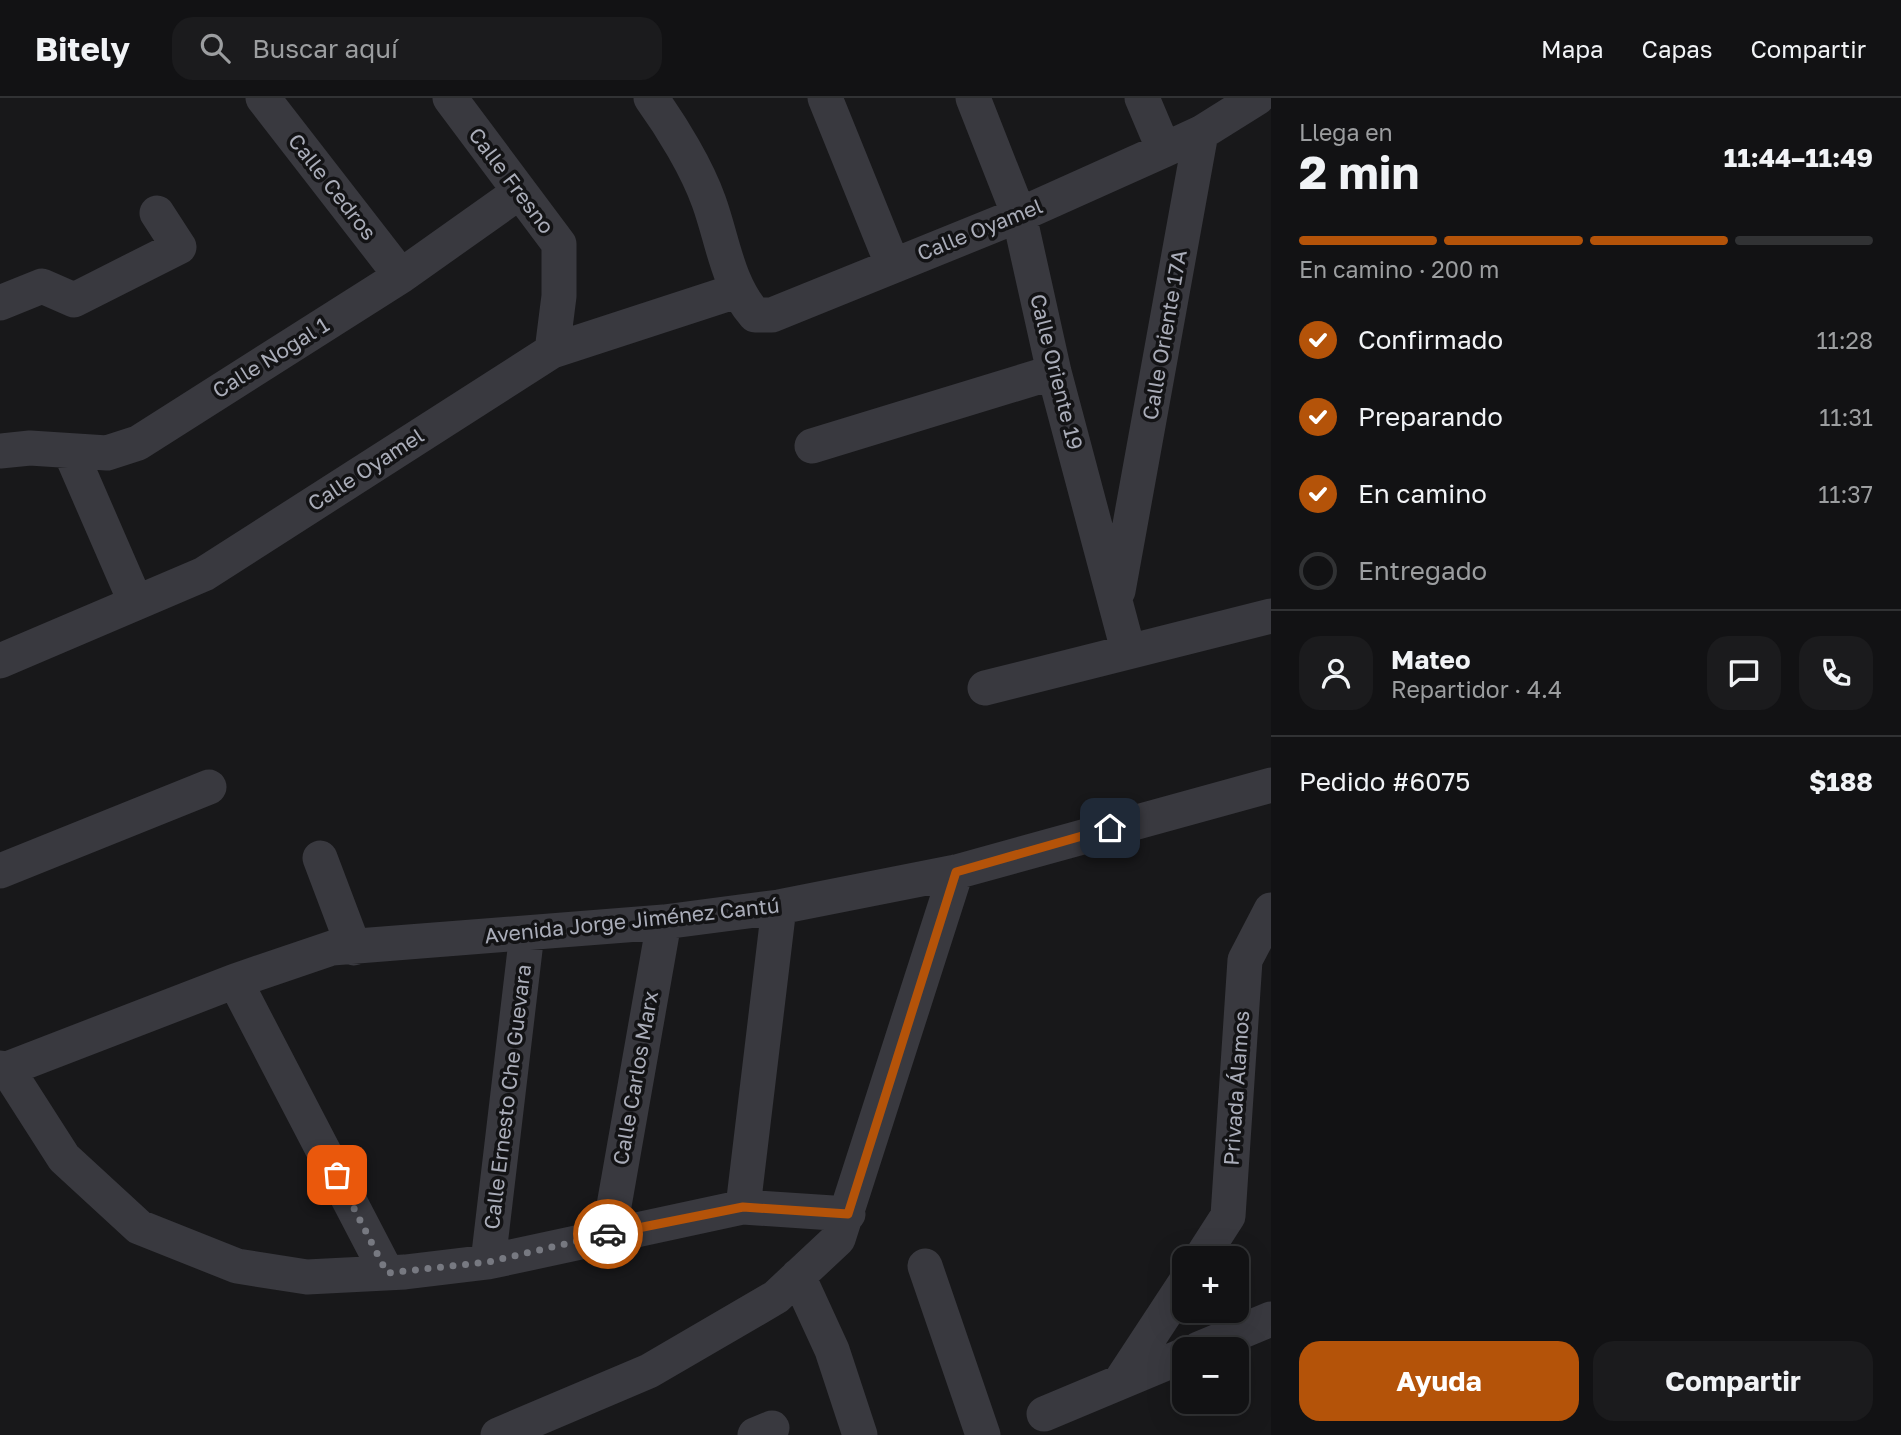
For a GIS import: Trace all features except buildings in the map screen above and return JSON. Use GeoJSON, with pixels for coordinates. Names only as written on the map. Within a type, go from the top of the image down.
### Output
{"type":"FeatureCollection","features":[{"type":"Feature","properties":{"kind":"street","name":"Calle Cedros"},"geometry":{"type":"LineString","coordinates":[[263,98],[401,276]]}},
{"type":"Feature","properties":{"kind":"street","name":"Calle Fresno"},"geometry":{"type":"LineString","coordinates":[[450,98],[558,244],[559,296],[552,351]]}},
{"type":"Feature","properties":{"kind":"street"},"geometry":{"type":"LineString","coordinates":[[651,98],[665,117],[708,199],[745,303]]}},
{"type":"Feature","properties":{"kind":"street"},"geometry":{"type":"LineString","coordinates":[[825,98],[893,266]]}},
{"type":"Feature","properties":{"kind":"street","name":"Calle Oriente 19"},"geometry":{"type":"LineString","coordinates":[[973,98],[1019,215],[1054,372],[1128,650]]}},
{"type":"Feature","properties":{"kind":"street"},"geometry":{"type":"LineString","coordinates":[[1142,98],[1164,150]]}},
{"type":"Feature","properties":{"kind":"street"},"geometry":{"type":"LineString","coordinates":[[1201,133],[1257,98]]}},
{"type":"Feature","properties":{"kind":"street","name":"Calle Oyamel"},"geometry":{"type":"LineString","coordinates":[[1,658],[204,574],[552,351],[745,303],[772,315],[1019,215],[1201,133]]}},
{"type":"Feature","properties":{"kind":"street","name":"Calle Oriente 17A"},"geometry":{"type":"LineString","coordinates":[[1116,601],[1201,133]]}},
{"type":"Feature","properties":{"kind":"street","name":"Calle Nogal 1"},"geometry":{"type":"LineString","coordinates":[[0,451],[30,448],[107,453],[138,443],[401,276],[519,193]]}},
{"type":"Feature","properties":{"kind":"street"},"geometry":{"type":"LineString","coordinates":[[0,303],[42,286],[74,300],[179,247],[157,213]]}},
{"type":"Feature","properties":{"kind":"street"},"geometry":{"type":"LineString","coordinates":[[812,446],[1054,372]]}},
{"type":"Feature","properties":{"kind":"street"},"geometry":{"type":"LineString","coordinates":[[69,450],[136,603]]}},
{"type":"Feature","properties":{"kind":"street"},"geometry":{"type":"LineString","coordinates":[[985,688],[1270,610]]}},
{"type":"Feature","properties":{"kind":"street","name":"Avenida Jorge Jiménez Cantú"},"geometry":{"type":"LineString","coordinates":[[4,1069],[235,981],[332,948],[664,922],[779,907],[956,872],[1271,785]]}},
{"type":"Feature","properties":{"kind":"street"},"geometry":{"type":"LineString","coordinates":[[0,871],[209,787]]}},
{"type":"Feature","properties":{"kind":"street"},"geometry":{"type":"LineString","coordinates":[[320,858],[354,948]]}},
{"type":"Feature","properties":{"kind":"street"},"geometry":{"type":"LineString","coordinates":[[498,1435],[542,1426],[649,1371],[776,1297],[838,1239],[956,872]]}},
{"type":"Feature","properties":{"kind":"street"},"geometry":{"type":"LineString","coordinates":[[743,1207],[779,907]]}},
{"type":"Feature","properties":{"kind":"street"},"geometry":{"type":"LineString","coordinates":[[1258,960],[1271,910]]}},
{"type":"Feature","properties":{"kind":"street","name":"Calle Carlos Marx"},"geometry":{"type":"LineString","coordinates":[[609,1234],[664,922]]}},
{"type":"Feature","properties":{"kind":"street","name":"Calle Ernesto Che Guevara"},"geometry":{"type":"LineString","coordinates":[[488,1262],[527,933]]}},
{"type":"Feature","properties":{"kind":"street","name":"Privada Álamos"},"geometry":{"type":"LineString","coordinates":[[1209,1246],[1228,1216],[1258,960]]}},
{"type":"Feature","properties":{"kind":"street"},"geometry":{"type":"LineString","coordinates":[[235,981],[387,1273]]}},
{"type":"Feature","properties":{"kind":"street"},"geometry":{"type":"LineString","coordinates":[[4,1069],[64,1158],[139,1227],[237,1266],[307,1277],[387,1273],[488,1262],[743,1207],[848,1214]]}},
{"type":"Feature","properties":{"kind":"street"},"geometry":{"type":"LineString","coordinates":[[925,1266],[983,1435]]}},
{"type":"Feature","properties":{"kind":"street"},"geometry":{"type":"LineString","coordinates":[[798,1276],[832,1350],[860,1435]]}},
{"type":"Feature","properties":{"kind":"street"},"geometry":{"type":"LineString","coordinates":[[1120,1382],[1172,1303]]}},
{"type":"Feature","properties":{"kind":"street"},"geometry":{"type":"LineString","coordinates":[[1228,1337],[1271,1319]]}},
{"type":"Feature","properties":{"kind":"street"},"geometry":{"type":"LineString","coordinates":[[1044,1414],[1172,1360]]}},
{"type":"Feature","properties":{"kind":"way so far"},"geometry":{"type":"LineString","coordinates":[[337,1175],[387,1273],[488,1262],[608,1234]]}},
{"type":"Feature","properties":{"kind":"route"},"geometry":{"type":"LineString","coordinates":[[608,1234],[743,1207],[848,1214],[956,872],[1110,828]]}}]}
